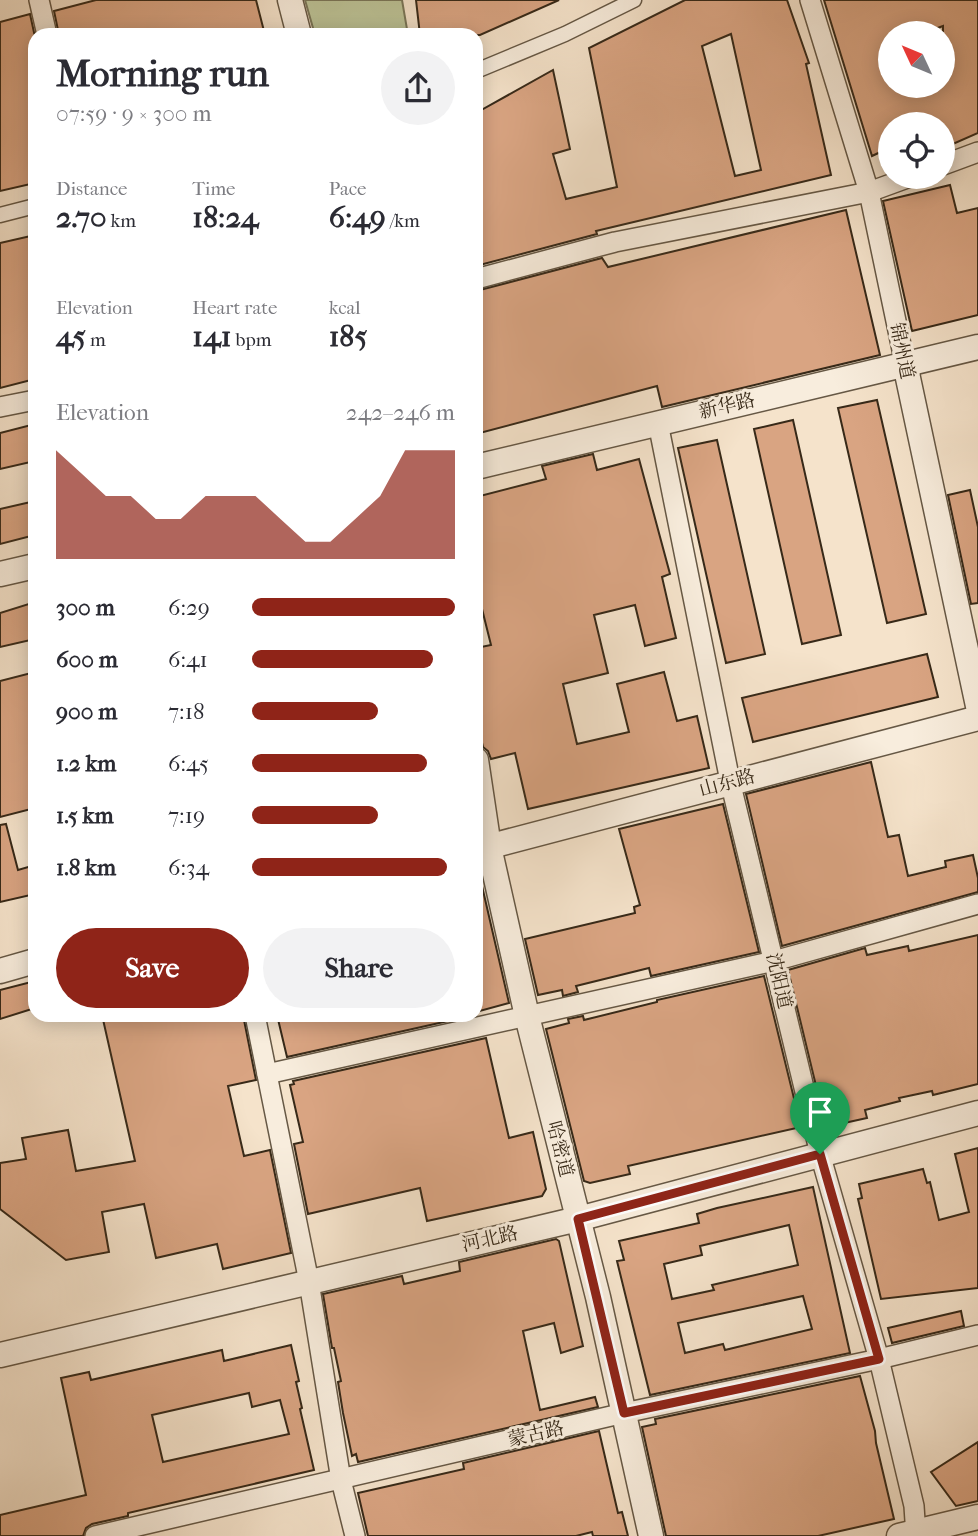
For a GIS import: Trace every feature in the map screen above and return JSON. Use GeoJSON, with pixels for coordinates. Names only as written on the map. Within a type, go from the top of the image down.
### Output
{"type":"FeatureCollection","features":[{"type":"Feature","properties":{"kind":"street"},"geometry":{"type":"LineString","coordinates":[[40,0],[46,28]]}},
{"type":"Feature","properties":{"kind":"street"},"geometry":{"type":"LineString","coordinates":[[290,0],[297,28]]}},
{"type":"Feature","properties":{"kind":"street"},"geometry":{"type":"LineString","coordinates":[[483,68],[565,34],[634,0]]}},
{"type":"Feature","properties":{"kind":"street","name":"锦州道"},"geometry":{"type":"LineString","coordinates":[[810,0],[869,192],[978,706]]}},
{"type":"Feature","properties":{"kind":"street"},"geometry":{"type":"LineString","coordinates":[[955,160],[978,152]]}},
{"type":"Feature","properties":{"kind":"street"},"geometry":{"type":"LineString","coordinates":[[483,277],[615,242],[878,189]]}},
{"type":"Feature","properties":{"kind":"street"},"geometry":{"type":"LineString","coordinates":[[0,215],[28,208]]}},
{"type":"Feature","properties":{"kind":"street","name":"新华路"},"geometry":{"type":"LineString","coordinates":[[483,465],[978,347]]}},
{"type":"Feature","properties":{"kind":"street"},"geometry":{"type":"LineString","coordinates":[[0,407],[28,401]]}},
{"type":"Feature","properties":{"kind":"street","name":"沈阳道"},"geometry":{"type":"LineString","coordinates":[[658,423],[730,781],[820,1154],[879,1359],[914,1506],[910,1535]]}},
{"type":"Feature","properties":{"kind":"street"},"geometry":{"type":"LineString","coordinates":[[0,574],[28,568]]}},
{"type":"Feature","properties":{"kind":"street","name":"山东路"},"geometry":{"type":"LineString","coordinates":[[483,849],[730,781],[978,718]]}},
{"type":"Feature","properties":{"kind":"street","name":"哈密道"},"geometry":{"type":"LineString","coordinates":[[483,849],[578,1219],[651,1536]]}},
{"type":"Feature","properties":{"kind":"street"},"geometry":{"type":"LineString","coordinates":[[267,1074],[774,961],[978,904]]}},
{"type":"Feature","properties":{"kind":"street"},"geometry":{"type":"LineString","coordinates":[[0,971],[28,963]]}},
{"type":"Feature","properties":{"kind":"street"},"geometry":{"type":"LineString","coordinates":[[256,1022],[309,1282],[341,1480],[355,1536]]}},
{"type":"Feature","properties":{"kind":"street","name":"河北路"},"geometry":{"type":"LineString","coordinates":[[0,1355],[578,1219],[978,1113]]}},
{"type":"Feature","properties":{"kind":"street","name":"蒙古路"},"geometry":{"type":"LineString","coordinates":[[95,1536],[624,1413],[879,1359],[978,1335]]}},
{"type":"Feature","properties":{"kind":"street"},"geometry":{"type":"LineString","coordinates":[[910,1535],[978,1517]]}},
{"type":"Feature","properties":{"kind":"green space"},"geometry":{"type":"Polygon","coordinates":[[[305,0],[402,0],[407,28],[313,28],[305,0]]]}},
{"type":"Feature","properties":{"kind":"building"},"geometry":{"type":"Polygon","coordinates":[[[96,0],[256,0],[263,28],[58,28],[54,11],[96,0]]]}},
{"type":"Feature","properties":{"kind":"building"},"geometry":{"type":"Polygon","coordinates":[[[416,0],[559,0],[483,34],[483,28],[419,28],[416,0]]]}},
{"type":"Feature","properties":{"kind":"building"},"geometry":{"type":"Polygon","coordinates":[[[685,0],[787,0],[809,63],[806,64],[831,175],[596,231],[597,234],[483,264],[483,109],[553,70],[570,149],[553,154],[566,199],[617,187],[589,48],[685,0]],[[731,34],[702,46],[735,176],[761,170],[731,34]]]}},
{"type":"Feature","properties":{"kind":"building"},"geometry":{"type":"Polygon","coordinates":[[[824,0],[978,0],[978,133],[955,143],[955,112],[878,112],[878,153],[872,156],[824,0]]]}},
{"type":"Feature","properties":{"kind":"building"},"geometry":{"type":"Polygon","coordinates":[[[30,14],[33,28],[28,28],[28,185],[0,191],[0,22],[30,14]]]}},
{"type":"Feature","properties":{"kind":"building"},"geometry":{"type":"Polygon","coordinates":[[[933,189],[951,189],[957,213],[978,208],[978,315],[912,331],[883,201],[933,189]]]}},
{"type":"Feature","properties":{"kind":"building"},"geometry":{"type":"Polygon","coordinates":[[[846,210],[880,355],[662,407],[657,386],[483,432],[483,289],[602,258],[608,267],[846,210]]]}},
{"type":"Feature","properties":{"kind":"building"},"geometry":{"type":"Polygon","coordinates":[[[28,237],[28,381],[0,388],[0,243],[28,237]]]}},
{"type":"Feature","properties":{"kind":"building"},"geometry":{"type":"Polygon","coordinates":[[[877,400],[926,614],[887,623],[838,408],[877,400]]]}},
{"type":"Feature","properties":{"kind":"building"},"geometry":{"type":"Polygon","coordinates":[[[793,420],[841,635],[802,644],[754,429],[793,420]]]}},
{"type":"Feature","properties":{"kind":"building"},"geometry":{"type":"Polygon","coordinates":[[[28,426],[28,463],[0,469],[0,433],[28,426]]]}},
{"type":"Feature","properties":{"kind":"building"},"geometry":{"type":"Polygon","coordinates":[[[717,440],[765,654],[726,663],[678,448],[717,440]]]}},
{"type":"Feature","properties":{"kind":"building"},"geometry":{"type":"Polygon","coordinates":[[[593,454],[597,470],[639,459],[670,574],[662,577],[676,638],[645,646],[635,605],[594,615],[608,673],[563,684],[577,744],[629,732],[617,684],[664,672],[677,721],[697,716],[709,768],[528,809],[515,753],[491,759],[483,747],[483,647],[491,645],[483,613],[483,495],[546,479],[542,466],[593,454]]]}},
{"type":"Feature","properties":{"kind":"building"},"geometry":{"type":"Polygon","coordinates":[[[970,490],[978,527],[978,603],[971,604],[948,495],[970,490]]]}},
{"type":"Feature","properties":{"kind":"building"},"geometry":{"type":"Polygon","coordinates":[[[28,503],[28,537],[0,544],[0,509],[28,503]]]}},
{"type":"Feature","properties":{"kind":"building"},"geometry":{"type":"Polygon","coordinates":[[[28,604],[28,641],[0,647],[0,613],[28,604]]]}},
{"type":"Feature","properties":{"kind":"building"},"geometry":{"type":"Polygon","coordinates":[[[927,654],[938,697],[753,742],[742,698],[927,654]]]}},
{"type":"Feature","properties":{"kind":"building"},"geometry":{"type":"Polygon","coordinates":[[[28,674],[28,810],[0,817],[0,681],[28,674]]]}},
{"type":"Feature","properties":{"kind":"building"},"geometry":{"type":"Polygon","coordinates":[[[871,762],[888,837],[899,835],[908,876],[946,867],[945,861],[973,855],[978,892],[782,946],[746,794],[871,762]]]}},
{"type":"Feature","properties":{"kind":"building"},"geometry":{"type":"Polygon","coordinates":[[[723,804],[759,952],[651,976],[649,968],[576,986],[578,992],[563,996],[562,990],[538,995],[525,939],[635,913],[634,907],[640,905],[619,829],[723,804]]]}},
{"type":"Feature","properties":{"kind":"building"},"geometry":{"type":"Polygon","coordinates":[[[6,824],[18,870],[28,867],[28,896],[0,902],[0,825],[6,824]]]}},
{"type":"Feature","properties":{"kind":"building"},"geometry":{"type":"Polygon","coordinates":[[[483,890],[509,1003],[483,1010],[483,890]]]}},
{"type":"Feature","properties":{"kind":"building"},"geometry":{"type":"Polygon","coordinates":[[[978,935],[978,1084],[933,1095],[932,1091],[899,1098],[900,1101],[865,1110],[867,1118],[826,1127],[788,970],[865,948],[867,955],[908,946],[909,951],[978,935]]]}},
{"type":"Feature","properties":{"kind":"building"},"geometry":{"type":"Polygon","coordinates":[[[764,976],[801,1127],[628,1166],[630,1174],[590,1183],[584,1181],[546,1029],[569,1023],[568,1019],[583,1016],[584,1020],[764,976]]]}},
{"type":"Feature","properties":{"kind":"building"},"geometry":{"type":"Polygon","coordinates":[[[28,983],[28,1010],[0,1019],[0,990],[28,983]]]}},
{"type":"Feature","properties":{"kind":"building"},"geometry":{"type":"Polygon","coordinates":[[[104,1022],[244,1022],[256,1080],[228,1086],[244,1156],[270,1150],[291,1253],[223,1269],[217,1244],[156,1258],[144,1204],[102,1212],[109,1252],[66,1260],[0,1209],[0,1163],[26,1159],[22,1138],[68,1130],[76,1171],[135,1161],[104,1022]]]}},
{"type":"Feature","properties":{"kind":"building"},"geometry":{"type":"Polygon","coordinates":[[[279,1022],[444,1022],[287,1057],[279,1022]]]}},
{"type":"Feature","properties":{"kind":"building"},"geometry":{"type":"Polygon","coordinates":[[[486,1038],[509,1138],[533,1132],[546,1189],[542,1196],[427,1221],[420,1188],[308,1214],[294,1144],[303,1142],[290,1085],[294,1084],[293,1081],[486,1038]]]}},
{"type":"Feature","properties":{"kind":"building"},"geometry":{"type":"Polygon","coordinates":[[[978,1148],[978,1288],[881,1299],[858,1199],[862,1198],[859,1184],[923,1169],[927,1183],[930,1182],[939,1220],[969,1212],[955,1154],[978,1148]]]}},
{"type":"Feature","properties":{"kind":"building"},"geometry":{"type":"Polygon","coordinates":[[[813,1187],[850,1353],[650,1395],[617,1261],[624,1260],[619,1241],[699,1223],[697,1214],[813,1187]],[[789,1225],[700,1246],[702,1255],[664,1264],[672,1299],[714,1290],[712,1285],[798,1265],[789,1225]],[[803,1296],[678,1323],[685,1353],[723,1344],[725,1350],[812,1329],[803,1296]]]}},
{"type":"Feature","properties":{"kind":"building"},"geometry":{"type":"Polygon","coordinates":[[[556,1239],[559,1241],[583,1346],[561,1353],[554,1323],[523,1331],[540,1410],[595,1397],[598,1407],[358,1462],[356,1454],[352,1456],[343,1413],[338,1382],[341,1381],[332,1348],[323,1294],[402,1276],[404,1284],[460,1271],[459,1262],[556,1239]]]}},
{"type":"Feature","properties":{"kind":"building"},"geometry":{"type":"Polygon","coordinates":[[[961,1311],[964,1326],[892,1343],[888,1328],[961,1311]]]}},
{"type":"Feature","properties":{"kind":"building"},"geometry":{"type":"Polygon","coordinates":[[[291,1345],[299,1381],[296,1382],[302,1408],[300,1409],[314,1470],[128,1513],[128,1516],[92,1524],[86,1528],[83,1536],[0,1536],[0,1515],[86,1495],[61,1378],[89,1372],[91,1380],[222,1350],[224,1361],[291,1345]],[[249,1393],[152,1415],[163,1462],[289,1434],[280,1400],[252,1407],[249,1393]]]}},
{"type":"Feature","properties":{"kind":"building"},"geometry":{"type":"Polygon","coordinates":[[[860,1376],[894,1519],[818,1536],[666,1536],[642,1427],[656,1424],[655,1419],[860,1376]]]}},
{"type":"Feature","properties":{"kind":"building"},"geometry":{"type":"Polygon","coordinates":[[[599,1431],[618,1513],[622,1512],[628,1536],[593,1536],[592,1532],[576,1536],[368,1536],[358,1493],[464,1469],[463,1463],[599,1431]]]}},
{"type":"Feature","properties":{"kind":"building"},"geometry":{"type":"Polygon","coordinates":[[[978,1442],[978,1501],[956,1506],[931,1472],[978,1442]]]}},
{"type":"Feature","properties":{"kind":"route"},"geometry":{"type":"LineString","coordinates":[[820,1154],[879,1359],[624,1413],[578,1219],[820,1154]]}}]}
